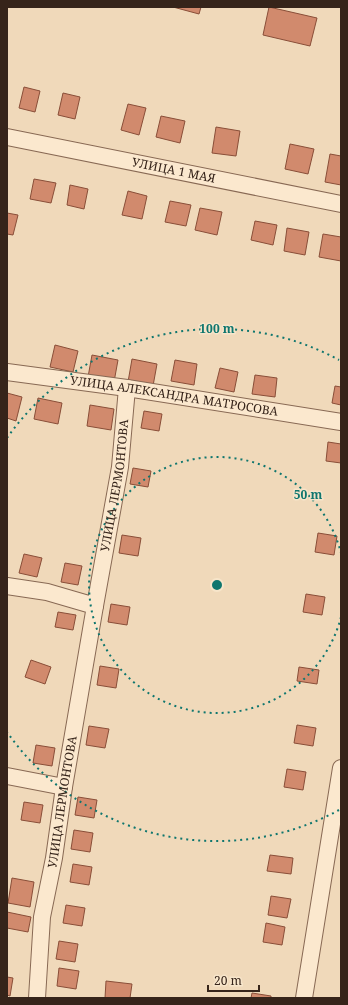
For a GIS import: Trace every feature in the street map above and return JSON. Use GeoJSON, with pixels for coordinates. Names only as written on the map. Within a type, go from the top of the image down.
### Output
{"type":"FeatureCollection","features":[{"type":"Feature","properties":{"kind":"street","name":"УЛИЦА 1 МАЯ"},"geometry":{"type":"LineString","coordinates":[[7,137],[341,204]]}},
{"type":"Feature","properties":{"kind":"street","name":"УЛИЦА АЛЕКСАНДРА МАТРОСОВА"},"geometry":{"type":"LineString","coordinates":[[7,372],[127,388],[341,422]]}},
{"type":"Feature","properties":{"kind":"street","name":"УЛИЦА ЛЕРМОНТОВА"},"geometry":{"type":"LineString","coordinates":[[37,998],[42,917],[54,858],[64,787],[94,606],[120,467],[127,388]]}},
{"type":"Feature","properties":{"kind":"street"},"geometry":{"type":"LineString","coordinates":[[7,586],[47,592],[94,606]]}},
{"type":"Feature","properties":{"kind":"street"},"geometry":{"type":"LineString","coordinates":[[304,998],[341,768]]}},
{"type":"Feature","properties":{"kind":"street"},"geometry":{"type":"LineString","coordinates":[[7,776],[64,787]]}},
{"type":"Feature","properties":{"kind":"building"},"geometry":{"type":"Polygon","coordinates":[[[173,7],[201,7],[199,14],[173,7]]]}},
{"type":"Feature","properties":{"kind":"building"},"geometry":{"type":"Polygon","coordinates":[[[269,7],[317,18],[310,46],[263,35],[269,7]]]}},
{"type":"Feature","properties":{"kind":"building"},"geometry":{"type":"Polygon","coordinates":[[[24,87],[40,91],[35,112],[19,108],[24,87]]]}},
{"type":"Feature","properties":{"kind":"building"},"geometry":{"type":"Polygon","coordinates":[[[63,93],[80,97],[75,119],[58,115],[63,93]]]}},
{"type":"Feature","properties":{"kind":"building"},"geometry":{"type":"Polygon","coordinates":[[[128,104],[146,108],[139,135],[121,130],[128,104]]]}},
{"type":"Feature","properties":{"kind":"building"},"geometry":{"type":"Polygon","coordinates":[[[161,116],[185,121],[180,143],[156,137],[161,116]]]}},
{"type":"Feature","properties":{"kind":"building"},"geometry":{"type":"Polygon","coordinates":[[[216,127],[240,131],[236,156],[212,153],[216,127]]]}},
{"type":"Feature","properties":{"kind":"building"},"geometry":{"type":"Polygon","coordinates":[[[290,144],[314,149],[308,174],[285,169],[290,144]]]}},
{"type":"Feature","properties":{"kind":"building"},"geometry":{"type":"Polygon","coordinates":[[[330,154],[341,156],[341,185],[325,182],[330,154]]]}},
{"type":"Feature","properties":{"kind":"building"},"geometry":{"type":"Polygon","coordinates":[[[34,179],[56,183],[51,203],[30,199],[34,179]]]}},
{"type":"Feature","properties":{"kind":"building"},"geometry":{"type":"Polygon","coordinates":[[[70,185],[88,189],[84,209],[67,205],[70,185]]]}},
{"type":"Feature","properties":{"kind":"building"},"geometry":{"type":"Polygon","coordinates":[[[128,191],[147,196],[142,219],[122,215],[128,191]]]}},
{"type":"Feature","properties":{"kind":"building"},"geometry":{"type":"Polygon","coordinates":[[[170,201],[191,205],[186,226],[165,222],[170,201]]]}},
{"type":"Feature","properties":{"kind":"building"},"geometry":{"type":"Polygon","coordinates":[[[200,208],[222,212],[217,235],[195,230],[200,208]]]}},
{"type":"Feature","properties":{"kind":"building"},"geometry":{"type":"Polygon","coordinates":[[[7,213],[18,215],[13,235],[7,234],[7,213]]]}},
{"type":"Feature","properties":{"kind":"building"},"geometry":{"type":"Polygon","coordinates":[[[255,221],[277,225],[273,245],[251,240],[255,221]]]}},
{"type":"Feature","properties":{"kind":"building"},"geometry":{"type":"Polygon","coordinates":[[[287,228],[309,232],[305,255],[284,251],[287,228]]]}},
{"type":"Feature","properties":{"kind":"building"},"geometry":{"type":"Polygon","coordinates":[[[323,234],[341,237],[341,261],[319,257],[323,234]]]}},
{"type":"Feature","properties":{"kind":"building"},"geometry":{"type":"Polygon","coordinates":[[[55,345],[78,351],[73,372],[50,367],[55,345]]]}},
{"type":"Feature","properties":{"kind":"building"},"geometry":{"type":"Polygon","coordinates":[[[92,355],[118,360],[114,382],[88,377],[92,355]]]}},
{"type":"Feature","properties":{"kind":"building"},"geometry":{"type":"Polygon","coordinates":[[[132,359],[157,364],[153,386],[128,382],[132,359]]]}},
{"type":"Feature","properties":{"kind":"building"},"geometry":{"type":"Polygon","coordinates":[[[175,360],[197,364],[194,385],[171,381],[175,360]]]}},
{"type":"Feature","properties":{"kind":"building"},"geometry":{"type":"Polygon","coordinates":[[[220,368],[238,372],[234,392],[215,388],[220,368]]]}},
{"type":"Feature","properties":{"kind":"building"},"geometry":{"type":"Polygon","coordinates":[[[255,375],[277,378],[275,397],[252,394],[255,375]]]}},
{"type":"Feature","properties":{"kind":"building"},"geometry":{"type":"Polygon","coordinates":[[[335,386],[341,387],[341,405],[332,403],[335,386]]]}},
{"type":"Feature","properties":{"kind":"building"},"geometry":{"type":"Polygon","coordinates":[[[7,393],[22,397],[16,421],[7,418],[7,393]]]}},
{"type":"Feature","properties":{"kind":"building"},"geometry":{"type":"Polygon","coordinates":[[[38,398],[62,403],[58,424],[34,419],[38,398]]]}},
{"type":"Feature","properties":{"kind":"building"},"geometry":{"type":"Polygon","coordinates":[[[90,405],[114,409],[111,430],[87,426],[90,405]]]}},
{"type":"Feature","properties":{"kind":"building"},"geometry":{"type":"Polygon","coordinates":[[[144,411],[162,414],[159,431],[141,428],[144,411]]]}},
{"type":"Feature","properties":{"kind":"building"},"geometry":{"type":"Polygon","coordinates":[[[328,442],[341,444],[341,463],[326,461],[328,442]]]}},
{"type":"Feature","properties":{"kind":"building"},"geometry":{"type":"Polygon","coordinates":[[[133,468],[151,471],[148,487],[130,484],[133,468]]]}},
{"type":"Feature","properties":{"kind":"building"},"geometry":{"type":"Polygon","coordinates":[[[318,533],[337,536],[334,555],[315,552],[318,533]]]}},
{"type":"Feature","properties":{"kind":"building"},"geometry":{"type":"Polygon","coordinates":[[[122,535],[141,538],[138,556],[119,553],[122,535]]]}},
{"type":"Feature","properties":{"kind":"building"},"geometry":{"type":"Polygon","coordinates":[[[24,554],[42,558],[37,577],[19,573],[24,554]]]}},
{"type":"Feature","properties":{"kind":"building"},"geometry":{"type":"Polygon","coordinates":[[[65,563],[82,566],[78,585],[61,582],[65,563]]]}},
{"type":"Feature","properties":{"kind":"building"},"geometry":{"type":"Polygon","coordinates":[[[306,594],[325,597],[322,615],[303,612],[306,594]]]}},
{"type":"Feature","properties":{"kind":"building"},"geometry":{"type":"Polygon","coordinates":[[[111,604],[130,607],[127,625],[108,622],[111,604]]]}},
{"type":"Feature","properties":{"kind":"building"},"geometry":{"type":"Polygon","coordinates":[[[58,612],[76,615],[73,630],[55,627],[58,612]]]}},
{"type":"Feature","properties":{"kind":"building"},"geometry":{"type":"Polygon","coordinates":[[[31,660],[51,667],[45,684],[25,677],[31,660]]]}},
{"type":"Feature","properties":{"kind":"building"},"geometry":{"type":"Polygon","coordinates":[[[100,666],[119,669],[116,688],[97,685],[100,666]]]}},
{"type":"Feature","properties":{"kind":"building"},"geometry":{"type":"Polygon","coordinates":[[[299,667],[319,670],[317,684],[297,681],[299,667]]]}},
{"type":"Feature","properties":{"kind":"building"},"geometry":{"type":"Polygon","coordinates":[[[297,725],[316,728],[313,746],[294,743],[297,725]]]}},
{"type":"Feature","properties":{"kind":"building"},"geometry":{"type":"Polygon","coordinates":[[[89,726],[109,729],[105,748],[86,745],[89,726]]]}},
{"type":"Feature","properties":{"kind":"building"},"geometry":{"type":"Polygon","coordinates":[[[36,745],[55,748],[52,766],[33,763],[36,745]]]}},
{"type":"Feature","properties":{"kind":"building"},"geometry":{"type":"Polygon","coordinates":[[[287,769],[306,772],[303,790],[284,787],[287,769]]]}},
{"type":"Feature","properties":{"kind":"building"},"geometry":{"type":"Polygon","coordinates":[[[78,797],[97,800],[94,818],[75,815],[78,797]]]}},
{"type":"Feature","properties":{"kind":"building"},"geometry":{"type":"Polygon","coordinates":[[[24,802],[43,805],[40,823],[21,820],[24,802]]]}},
{"type":"Feature","properties":{"kind":"building"},"geometry":{"type":"Polygon","coordinates":[[[74,830],[93,833],[90,852],[71,849],[74,830]]]}},
{"type":"Feature","properties":{"kind":"building"},"geometry":{"type":"Polygon","coordinates":[[[270,855],[293,858],[291,874],[267,871],[270,855]]]}},
{"type":"Feature","properties":{"kind":"building"},"geometry":{"type":"Polygon","coordinates":[[[73,864],[92,867],[89,885],[70,882],[73,864]]]}},
{"type":"Feature","properties":{"kind":"building"},"geometry":{"type":"Polygon","coordinates":[[[12,878],[34,882],[30,907],[8,903],[12,878]]]}},
{"type":"Feature","properties":{"kind":"building"},"geometry":{"type":"Polygon","coordinates":[[[271,896],[291,899],[287,918],[268,915],[271,896]]]}},
{"type":"Feature","properties":{"kind":"building"},"geometry":{"type":"Polygon","coordinates":[[[66,905],[85,908],[82,926],[63,923],[66,905]]]}},
{"type":"Feature","properties":{"kind":"building"},"geometry":{"type":"Polygon","coordinates":[[[7,912],[31,917],[28,932],[7,928],[7,912]]]}},
{"type":"Feature","properties":{"kind":"building"},"geometry":{"type":"Polygon","coordinates":[[[266,923],[285,927],[282,945],[263,942],[266,923]]]}},
{"type":"Feature","properties":{"kind":"building"},"geometry":{"type":"Polygon","coordinates":[[[59,941],[78,944],[75,962],[56,959],[59,941]]]}},
{"type":"Feature","properties":{"kind":"building"},"geometry":{"type":"Polygon","coordinates":[[[59,968],[79,971],[76,989],[57,986],[59,968]]]}},
{"type":"Feature","properties":{"kind":"building"},"geometry":{"type":"Polygon","coordinates":[[[7,977],[13,978],[10,996],[7,995],[7,977]]]}},
{"type":"Feature","properties":{"kind":"building"},"geometry":{"type":"Polygon","coordinates":[[[106,981],[132,984],[130,998],[105,998],[106,981]]]}},
{"type":"Feature","properties":{"kind":"building"},"geometry":{"type":"Polygon","coordinates":[[[252,993],[271,996],[271,998],[251,998],[252,993]]]}}]}
